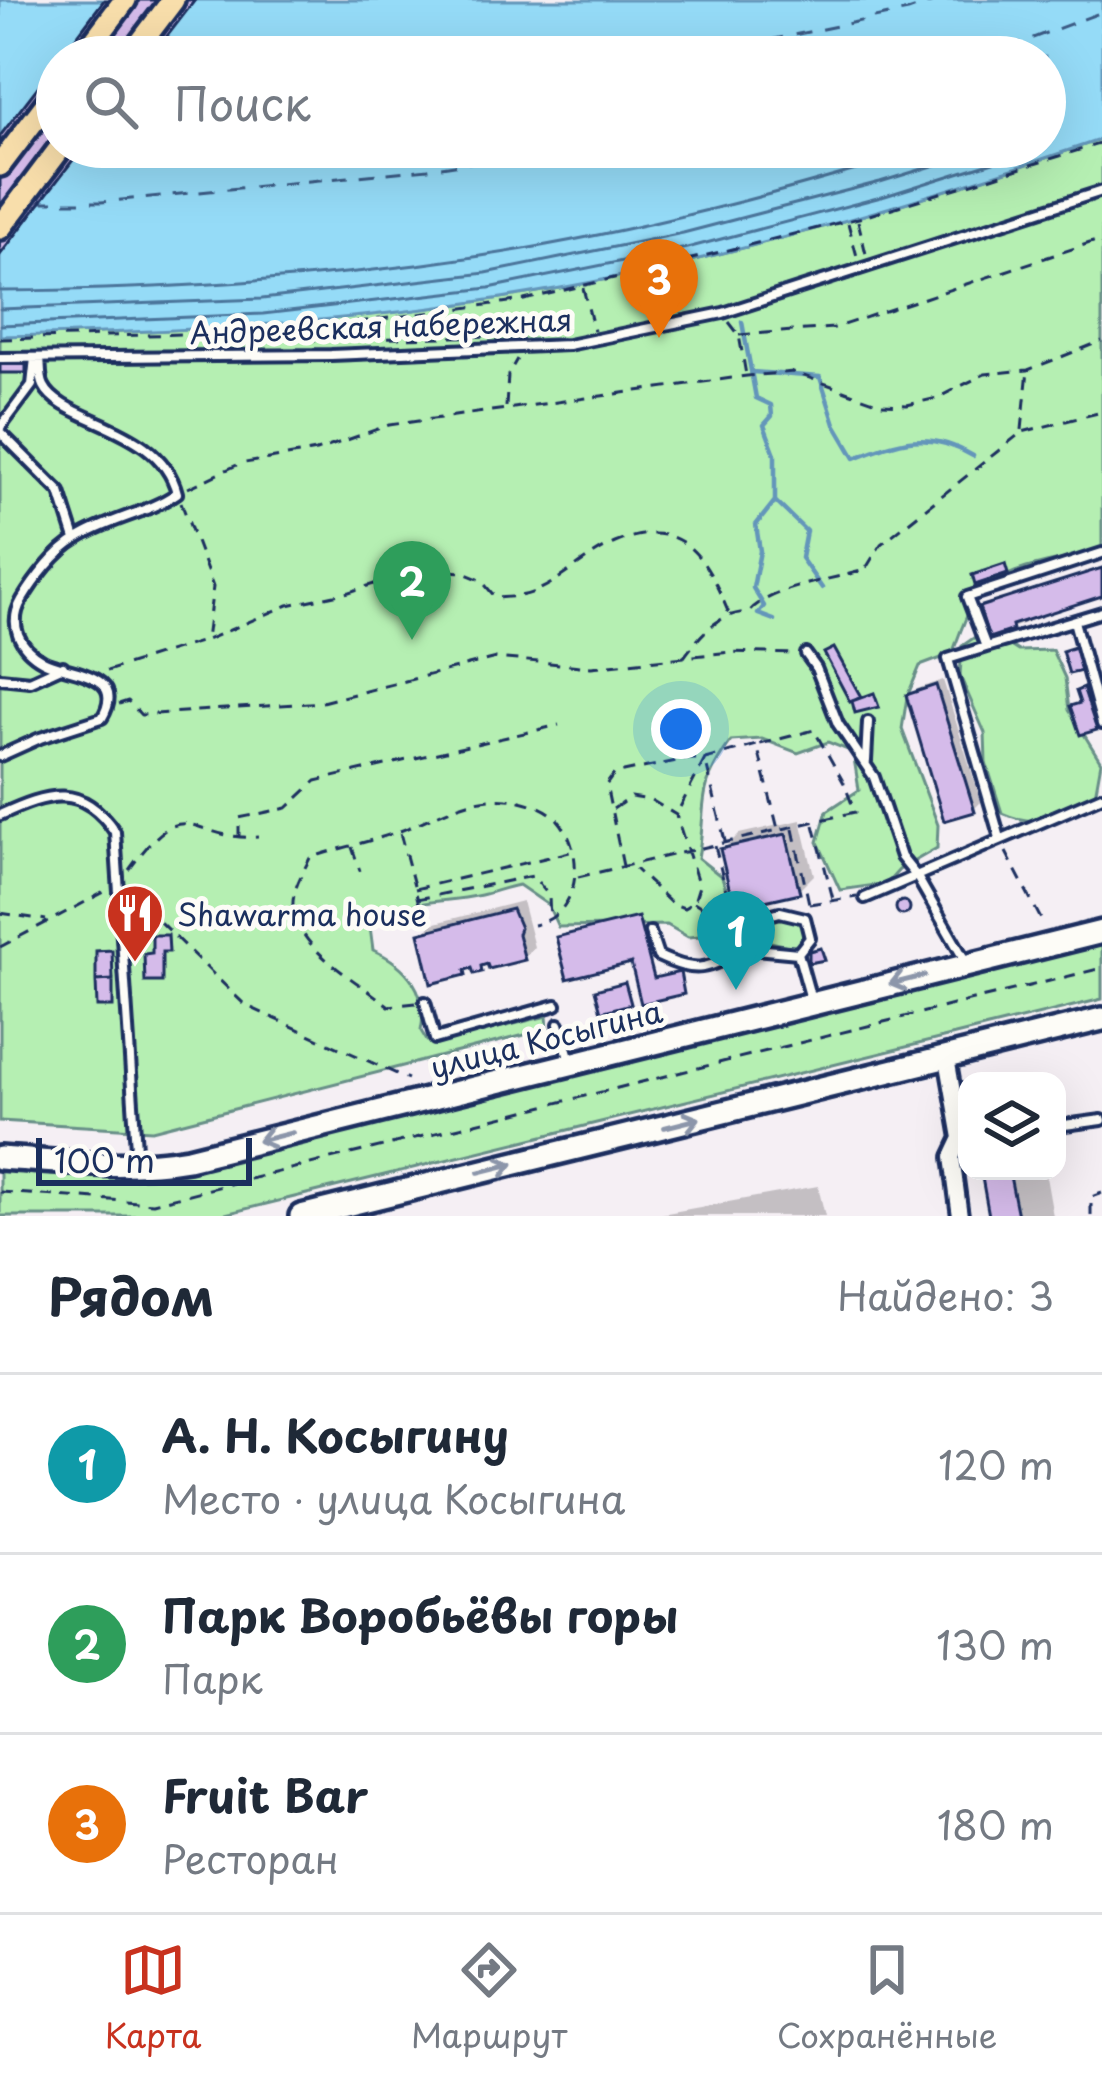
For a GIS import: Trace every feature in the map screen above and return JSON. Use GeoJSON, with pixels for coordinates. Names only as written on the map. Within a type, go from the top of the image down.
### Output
{"type":"FeatureCollection","features":[{"type":"Feature","properties":{"kind":"main road"},"geometry":{"type":"LineString","coordinates":[[98,36],[125,0]]}},
{"type":"Feature","properties":{"kind":"main road"},"geometry":{"type":"LineString","coordinates":[[146,36],[173,0]]}},
{"type":"Feature","properties":{"kind":"main road"},"geometry":{"type":"LineString","coordinates":[[0,165],[36,118]]}},
{"type":"Feature","properties":{"kind":"main road"},"geometry":{"type":"LineString","coordinates":[[0,228],[46,168]]}},
{"type":"Feature","properties":{"kind":"main road","name":"улица Косыгина"},"geometry":{"type":"LineString","coordinates":[[0,1158],[137,1166],[188,1159],[1102,932]]}},
{"type":"Feature","properties":{"kind":"main road"},"geometry":{"type":"LineString","coordinates":[[301,1216],[1102,1019]]}},
{"type":"Feature","properties":{"kind":"street"},"geometry":{"type":"LineString","coordinates":[[946,1058],[958,1111]]}},
{"type":"Feature","properties":{"kind":"street"},"geometry":{"type":"LineString","coordinates":[[958,1148],[952,1157],[960,1216]]}},
{"type":"Feature","properties":{"kind":"lane","name":"Андреевская набережная"},"geometry":{"type":"LineString","coordinates":[[0,358],[304,356],[568,345],[723,313],[1102,191]]}},
{"type":"Feature","properties":{"kind":"lane"},"geometry":{"type":"LineString","coordinates":[[37,358],[32,385],[0,430],[60,492],[75,539]]}},
{"type":"Feature","properties":{"kind":"lane"},"geometry":{"type":"LineString","coordinates":[[0,756],[102,718],[107,706],[107,694],[94,676],[43,662],[15,634],[13,624],[21,601],[75,539],[177,493],[173,475],[134,438],[53,398],[43,385],[37,358]]}},
{"type":"Feature","properties":{"kind":"lane"},"geometry":{"type":"LineString","coordinates":[[986,647],[968,597],[1102,553]]}},
{"type":"Feature","properties":{"kind":"lane"},"geometry":{"type":"LineString","coordinates":[[1000,838],[948,658],[1102,612]]}},
{"type":"Feature","properties":{"kind":"lane"},"geometry":{"type":"LineString","coordinates":[[1074,621],[1102,724]]}},
{"type":"Feature","properties":{"kind":"lane"},"geometry":{"type":"LineString","coordinates":[[806,655],[816,668],[838,724],[866,762],[901,857],[968,965]]}},
{"type":"Feature","properties":{"kind":"lane"},"geometry":{"type":"LineString","coordinates":[[0,678],[31,681],[64,665]]}},
{"type":"Feature","properties":{"kind":"lane"},"geometry":{"type":"LineString","coordinates":[[866,762],[868,722]]}},
{"type":"Feature","properties":{"kind":"lane"},"geometry":{"type":"LineString","coordinates":[[0,815],[55,795],[82,799],[100,810],[115,832],[137,1166]]}},
{"type":"Feature","properties":{"kind":"lane"},"geometry":{"type":"LineString","coordinates":[[865,898],[1102,796]]}},
{"type":"Feature","properties":{"kind":"lane"},"geometry":{"type":"LineString","coordinates":[[745,948],[743,934],[762,916],[780,912],[805,918],[810,938],[798,953]]}},
{"type":"Feature","properties":{"kind":"lane"},"geometry":{"type":"LineString","coordinates":[[650,932],[658,956],[705,970],[745,948],[798,953]]}},
{"type":"Feature","properties":{"kind":"lane"},"geometry":{"type":"LineString","coordinates":[[798,953],[812,1003]]}},
{"type":"Feature","properties":{"kind":"lane"},"geometry":{"type":"LineString","coordinates":[[425,1002],[435,1039],[556,1004]]}},
{"type":"Feature","properties":{"kind":"lane"},"geometry":{"type":"LineString","coordinates":[[560,1024],[571,1061]]}},
{"type":"Feature","properties":{"kind":"lane"},"geometry":{"type":"LineString","coordinates":[[1066,1125],[1102,1120]]}},
{"type":"Feature","properties":{"kind":"path"},"geometry":{"type":"LineString","coordinates":[[1066,153],[1102,142]]}},
{"type":"Feature","properties":{"kind":"path"},"geometry":{"type":"LineString","coordinates":[[0,339],[304,329],[524,300],[848,222],[1019,168]]}},
{"type":"Feature","properties":{"kind":"path"},"geometry":{"type":"LineString","coordinates":[[848,222],[858,259],[867,256],[857,219]]}},
{"type":"Feature","properties":{"kind":"path"},"geometry":{"type":"LineString","coordinates":[[739,335],[834,328],[1102,238]]}},
{"type":"Feature","properties":{"kind":"path"},"geometry":{"type":"LineString","coordinates":[[860,264],[868,261]]}},
{"type":"Feature","properties":{"kind":"path"},"geometry":{"type":"LineString","coordinates":[[583,286],[593,329],[581,334],[595,334]]}},
{"type":"Feature","properties":{"kind":"path"},"geometry":{"type":"LineString","coordinates":[[723,313],[739,335],[747,376]]}},
{"type":"Feature","properties":{"kind":"path"},"geometry":{"type":"LineString","coordinates":[[304,329],[304,340],[496,338],[304,345]]}},
{"type":"Feature","properties":{"kind":"path"},"geometry":{"type":"LineString","coordinates":[[206,640],[213,587],[177,493],[239,464],[316,451],[389,425],[747,376],[793,372],[882,404],[907,405],[938,398],[985,374],[1028,370],[1102,340]]}},
{"type":"Feature","properties":{"kind":"path"},"geometry":{"type":"LineString","coordinates":[[506,409],[508,375],[518,357],[517,347]]}},
{"type":"Feature","properties":{"kind":"path"},"geometry":{"type":"LineString","coordinates":[[1022,432],[1028,370]]}},
{"type":"Feature","properties":{"kind":"path"},"geometry":{"type":"LineString","coordinates":[[684,657],[706,627],[749,612],[754,604],[866,570],[881,544],[1022,432],[1102,412]]}},
{"type":"Feature","properties":{"kind":"path"},"geometry":{"type":"LineString","coordinates":[[94,676],[206,640],[288,604],[349,592],[421,569],[460,572],[481,580],[496,598],[530,595],[615,543],[664,532],[686,541],[714,579],[730,616]]}},
{"type":"Feature","properties":{"kind":"path"},"geometry":{"type":"LineString","coordinates":[[107,706],[128,701],[141,715],[322,702],[496,658],[591,667],[731,652],[806,655]]}},
{"type":"Feature","properties":{"kind":"path"},"geometry":{"type":"LineString","coordinates":[[238,838],[238,818],[287,808],[316,781],[559,725]]}},
{"type":"Feature","properties":{"kind":"path"},"geometry":{"type":"LineString","coordinates":[[576,878],[623,868],[632,866],[725,844],[855,812],[814,730],[705,759],[686,758],[614,774],[606,785],[623,868]]}},
{"type":"Feature","properties":{"kind":"path"},"geometry":{"type":"LineString","coordinates":[[757,745],[778,831]]}},
{"type":"Feature","properties":{"kind":"path"},"geometry":{"type":"LineString","coordinates":[[676,815],[705,759]]}},
{"type":"Feature","properties":{"kind":"path"},"geometry":{"type":"LineString","coordinates":[[705,759],[725,844]]}},
{"type":"Feature","properties":{"kind":"path"},"geometry":{"type":"LineString","coordinates":[[612,810],[631,797],[651,800],[676,815],[699,886],[694,902],[684,908],[671,903],[632,866]]}},
{"type":"Feature","properties":{"kind":"path"},"geometry":{"type":"LineString","coordinates":[[425,1002],[389,1006],[308,941],[292,911],[296,888],[310,859],[400,831],[468,802],[505,798],[538,806],[559,820],[572,851],[576,878],[565,909],[550,922],[533,925]]}},
{"type":"Feature","properties":{"kind":"path"},"geometry":{"type":"LineString","coordinates":[[814,822],[833,899]]}},
{"type":"Feature","properties":{"kind":"path"},"geometry":{"type":"LineString","coordinates":[[0,947],[120,884],[164,827],[184,823],[238,838],[258,837]]}},
{"type":"Feature","properties":{"kind":"path"},"geometry":{"type":"LineString","coordinates":[[793,827],[812,912]]}},
{"type":"Feature","properties":{"kind":"path"},"geometry":{"type":"LineString","coordinates":[[400,831],[423,919]]}},
{"type":"Feature","properties":{"kind":"path"},"geometry":{"type":"LineString","coordinates":[[1000,838],[1044,925]]}},
{"type":"Feature","properties":{"kind":"path"},"geometry":{"type":"LineString","coordinates":[[351,845],[360,871]]}},
{"type":"Feature","properties":{"kind":"path"},"geometry":{"type":"LineString","coordinates":[[715,846],[733,922],[743,934]]}},
{"type":"Feature","properties":{"kind":"path"},"geometry":{"type":"LineString","coordinates":[[415,889],[572,851]]}},
{"type":"Feature","properties":{"kind":"path"},"geometry":{"type":"LineString","coordinates":[[417,899],[533,876],[549,896],[550,922]]}},
{"type":"Feature","properties":{"kind":"path"},"geometry":{"type":"LineString","coordinates":[[120,884],[245,1004],[408,1078]]}},
{"type":"Feature","properties":{"kind":"path"},"geometry":{"type":"LineString","coordinates":[[809,904],[865,898]]}},
{"type":"Feature","properties":{"kind":"path"},"geometry":{"type":"LineString","coordinates":[[694,902],[743,934]]}},
{"type":"Feature","properties":{"kind":"path"},"geometry":{"type":"LineString","coordinates":[[0,913],[50,921]]}},
{"type":"Feature","properties":{"kind":"path"},"geometry":{"type":"LineString","coordinates":[[0,1192],[153,1203],[1102,968]]}},
{"type":"Feature","properties":{"kind":"path"},"geometry":{"type":"LineString","coordinates":[[1091,1216],[1091,1197],[1102,1193]]}},
{"type":"Feature","properties":{"kind":"green space"},"geometry":{"type":"Polygon","coordinates":[[[1102,139],[1102,552],[1029,567],[995,582],[971,608],[952,654],[920,666],[907,697],[902,729],[938,825],[937,848],[899,870],[880,891],[875,885],[840,890],[818,842],[827,811],[859,790],[853,752],[828,742],[798,753],[762,739],[731,741],[707,786],[698,858],[722,877],[734,913],[724,934],[688,937],[667,925],[558,927],[548,905],[519,885],[410,906],[370,927],[373,950],[405,972],[418,992],[421,1031],[427,1041],[547,1016],[548,1029],[152,1130],[0,1121],[0,336],[306,321],[566,287],[799,233],[1013,168],[1066,168],[1066,151],[1102,139]]]}},
{"type":"Feature","properties":{"kind":"green space"},"geometry":{"type":"Polygon","coordinates":[[[985,630],[1018,651],[1052,650],[1065,678],[1069,710],[1101,762],[1094,801],[1038,821],[1002,813],[986,762],[985,733],[960,676],[962,646],[985,630]]]}},
{"type":"Feature","properties":{"kind":"green space"},"geometry":{"type":"Polygon","coordinates":[[[771,917],[798,923],[804,931],[800,944],[793,947],[752,938],[754,927],[771,917]]]}},
{"type":"Feature","properties":{"kind":"green space"},"geometry":{"type":"Polygon","coordinates":[[[1102,940],[1102,999],[217,1216],[0,1216],[0,1169],[129,1179],[166,1177],[1102,940]]]}},
{"type":"Feature","properties":{"kind":"water"},"geometry":{"type":"Polygon","coordinates":[[[0,0],[1102,0],[1102,139],[1066,151],[1066,36],[36,36],[36,168],[1013,168],[799,233],[566,287],[366,316],[0,336],[0,0]]]}},
{"type":"Feature","properties":{"kind":"building"},"geometry":{"type":"Polygon","coordinates":[[[104,0],[195,0],[167,36],[77,36],[104,0]]]}},
{"type":"Feature","properties":{"kind":"building"},"geometry":{"type":"Polygon","coordinates":[[[36,89],[36,168],[67,168],[0,255],[0,136],[36,89]]]}},
{"type":"Feature","properties":{"kind":"building"},"geometry":{"type":"Polygon","coordinates":[[[26,362],[26,373],[0,373],[0,363],[26,362]]]}},
{"type":"Feature","properties":{"kind":"building"},"geometry":{"type":"Polygon","coordinates":[[[1005,564],[1008,574],[975,585],[972,575],[1005,564]]]}},
{"type":"Feature","properties":{"kind":"building"},"geometry":{"type":"Polygon","coordinates":[[[1102,568],[1102,596],[1012,625],[1013,630],[989,638],[979,607],[1102,568]]]}},
{"type":"Feature","properties":{"kind":"building"},"geometry":{"type":"Polygon","coordinates":[[[1075,647],[1082,671],[1069,674],[1062,651],[1075,647]]]}},
{"type":"Feature","properties":{"kind":"building"},"geometry":{"type":"Polygon","coordinates":[[[834,648],[861,697],[850,702],[824,653],[834,648]]]}},
{"type":"Feature","properties":{"kind":"building"},"geometry":{"type":"Polygon","coordinates":[[[936,685],[975,812],[944,821],[906,695],[936,685]]]}},
{"type":"Feature","properties":{"kind":"building"},"geometry":{"type":"Polygon","coordinates":[[[1083,688],[1097,730],[1080,735],[1070,706],[1080,703],[1076,691],[1083,688]]]}},
{"type":"Feature","properties":{"kind":"building"},"geometry":{"type":"Polygon","coordinates":[[[874,693],[879,707],[855,713],[852,701],[874,693]]]}},
{"type":"Feature","properties":{"kind":"building"},"geometry":{"type":"Polygon","coordinates":[[[786,834],[800,893],[734,908],[720,849],[786,834]]]}},
{"type":"Feature","properties":{"kind":"building"},"geometry":{"type":"Polygon","coordinates":[[[903,901],[910,908],[903,915],[896,908],[903,901]]]}},
{"type":"Feature","properties":{"kind":"building"},"geometry":{"type":"Polygon","coordinates":[[[512,909],[525,960],[489,969],[487,964],[481,966],[482,972],[474,974],[472,968],[465,970],[466,975],[431,984],[419,933],[512,909]]]}},
{"type":"Feature","properties":{"kind":"building"},"geometry":{"type":"Polygon","coordinates":[[[638,917],[654,978],[680,972],[684,994],[641,1004],[631,963],[567,979],[556,937],[638,917]]]}},
{"type":"Feature","properties":{"kind":"building"},"geometry":{"type":"Polygon","coordinates":[[[152,935],[168,935],[169,952],[162,952],[162,982],[145,982],[144,954],[152,953],[152,935]]]}},
{"type":"Feature","properties":{"kind":"building"},"geometry":{"type":"Polygon","coordinates":[[[821,948],[825,960],[809,963],[809,951],[821,948]]]}},
{"type":"Feature","properties":{"kind":"building"},"geometry":{"type":"Polygon","coordinates":[[[112,950],[113,980],[96,981],[96,951],[112,950]]]}},
{"type":"Feature","properties":{"kind":"building"},"geometry":{"type":"Polygon","coordinates":[[[113,980],[113,1007],[97,1007],[96,981],[113,980]]]}},
{"type":"Feature","properties":{"kind":"building"},"geometry":{"type":"Polygon","coordinates":[[[625,982],[631,1004],[601,1012],[595,990],[625,982]]]}},
{"type":"Feature","properties":{"kind":"building"},"geometry":{"type":"Polygon","coordinates":[[[982,1180],[1011,1180],[1018,1216],[989,1216],[982,1180]]]}},
{"type":"Feature","properties":{"kind":"waterway"},"geometry":{"type":"LineString","coordinates":[[742,322],[756,398],[771,405],[772,416],[764,425],[775,454],[775,501],[806,531],[801,558],[822,588]]}},
{"type":"Feature","properties":{"kind":"waterway"},"geometry":{"type":"LineString","coordinates":[[752,372],[820,377],[835,424],[855,458],[914,440],[942,443],[973,456]]}},
{"type":"Feature","properties":{"kind":"waterway"},"geometry":{"type":"LineString","coordinates":[[774,620],[758,614],[764,606],[753,588],[760,551],[756,525],[775,501]]}},
{"type":"Feature","properties":{"kind":"ferry route"},"geometry":{"type":"LineString","coordinates":[[789,36],[939,0]]}},
{"type":"Feature","properties":{"kind":"ferry route"},"geometry":{"type":"LineString","coordinates":[[1038,36],[1102,12]]}},
{"type":"Feature","properties":{"kind":"ferry route"},"geometry":{"type":"LineString","coordinates":[[38,202],[101,202],[435,168]]}},
{"type":"Feature","properties":{"kind":"place","name":"Fruit Bar"},"geometry":{"type":"Point","coordinates":[659,338]}},
{"type":"Feature","properties":{"kind":"place","name":"Парк Воробьёвы горы"},"geometry":{"type":"Point","coordinates":[412,640]}},
{"type":"Feature","properties":{"kind":"place","name":"Shawarma house"},"geometry":{"type":"Point","coordinates":[135,964]}},
{"type":"Feature","properties":{"kind":"place","name":"А. Н. Косыгину"},"geometry":{"type":"Point","coordinates":[736,990]}}]}
